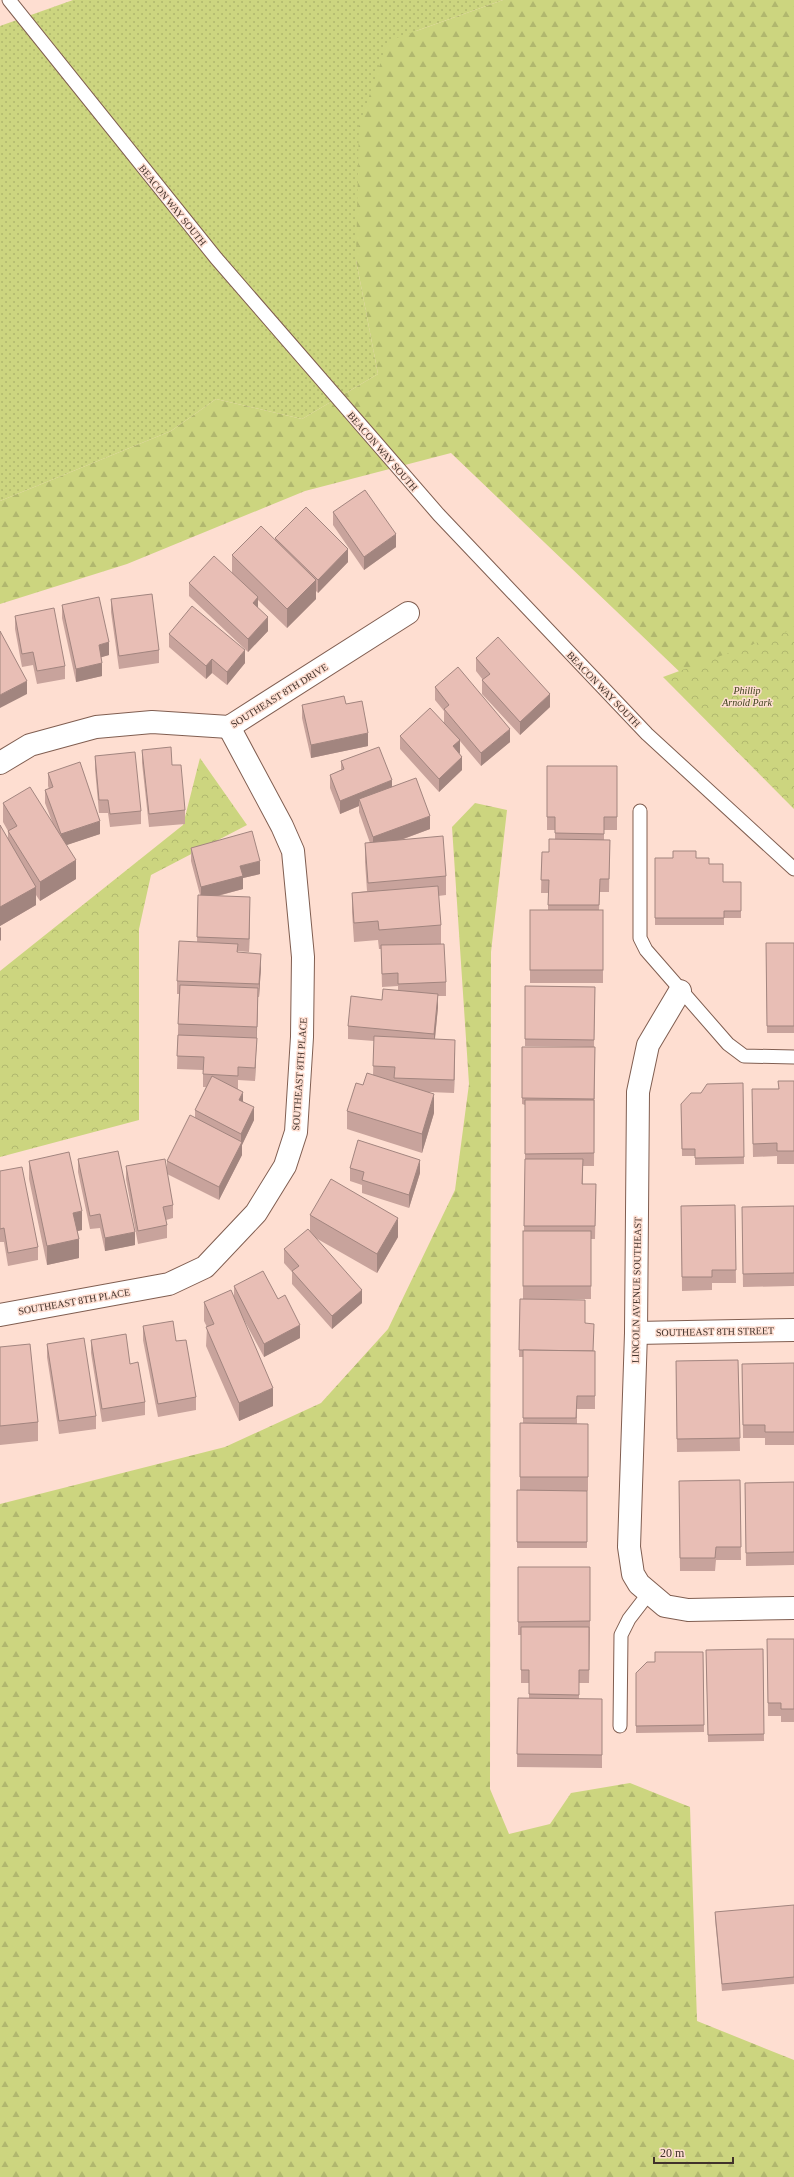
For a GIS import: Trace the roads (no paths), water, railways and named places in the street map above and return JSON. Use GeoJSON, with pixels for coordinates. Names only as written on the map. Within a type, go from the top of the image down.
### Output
{"type":"FeatureCollection","features":[{"type":"Feature","properties":{"kind":"street","name":"SOUTHEAST 8TH DRIVE"},"geometry":{"type":"LineString","coordinates":[[0,763],[30,745],[96,727],[152,722],[229,727],[408,613]]}},
{"type":"Feature","properties":{"kind":"street","name":"SOUTHEAST 8TH PLACE"},"geometry":{"type":"LineString","coordinates":[[0,1315],[169,1284],[205,1267],[256,1214],[285,1166],[296,1132],[302,1037],[303,957],[293,851],[282,826],[229,727]]}},
{"type":"Feature","properties":{"kind":"street","name":"LINCOLN AVENUE SOUTHEAST"},"geometry":{"type":"LineString","coordinates":[[649,1593],[633,1574],[629,1547],[636,1332],[638,1092],[648,1045],[680,991]]}},
{"type":"Feature","properties":{"kind":"street","name":"SOUTHEAST 8TH STREET"},"geometry":{"type":"LineString","coordinates":[[636,1332],[794,1330]]}},
{"type":"Feature","properties":{"kind":"street"},"geometry":{"type":"LineString","coordinates":[[649,1593],[665,1606],[688,1610],[794,1608]]}},
{"type":"Feature","properties":{"kind":"lane","name":"BEACON WAY SOUTH"},"geometry":{"type":"LineString","coordinates":[[9,0],[216,258],[439,515],[647,734],[794,869]]}},
{"type":"Feature","properties":{"kind":"lane"},"geometry":{"type":"LineString","coordinates":[[640,811],[640,938],[646,950],[680,991],[728,1044],[744,1056],[794,1057]]}},
{"type":"Feature","properties":{"kind":"lane"},"geometry":{"type":"LineString","coordinates":[[620,1726],[621,1634],[629,1619],[649,1593]]}},
{"type":"Feature","properties":{"kind":"park label","name":"Phillip Arnold Park"},"geometry":{"type":"Point","coordinates":[747,696]}}]}
